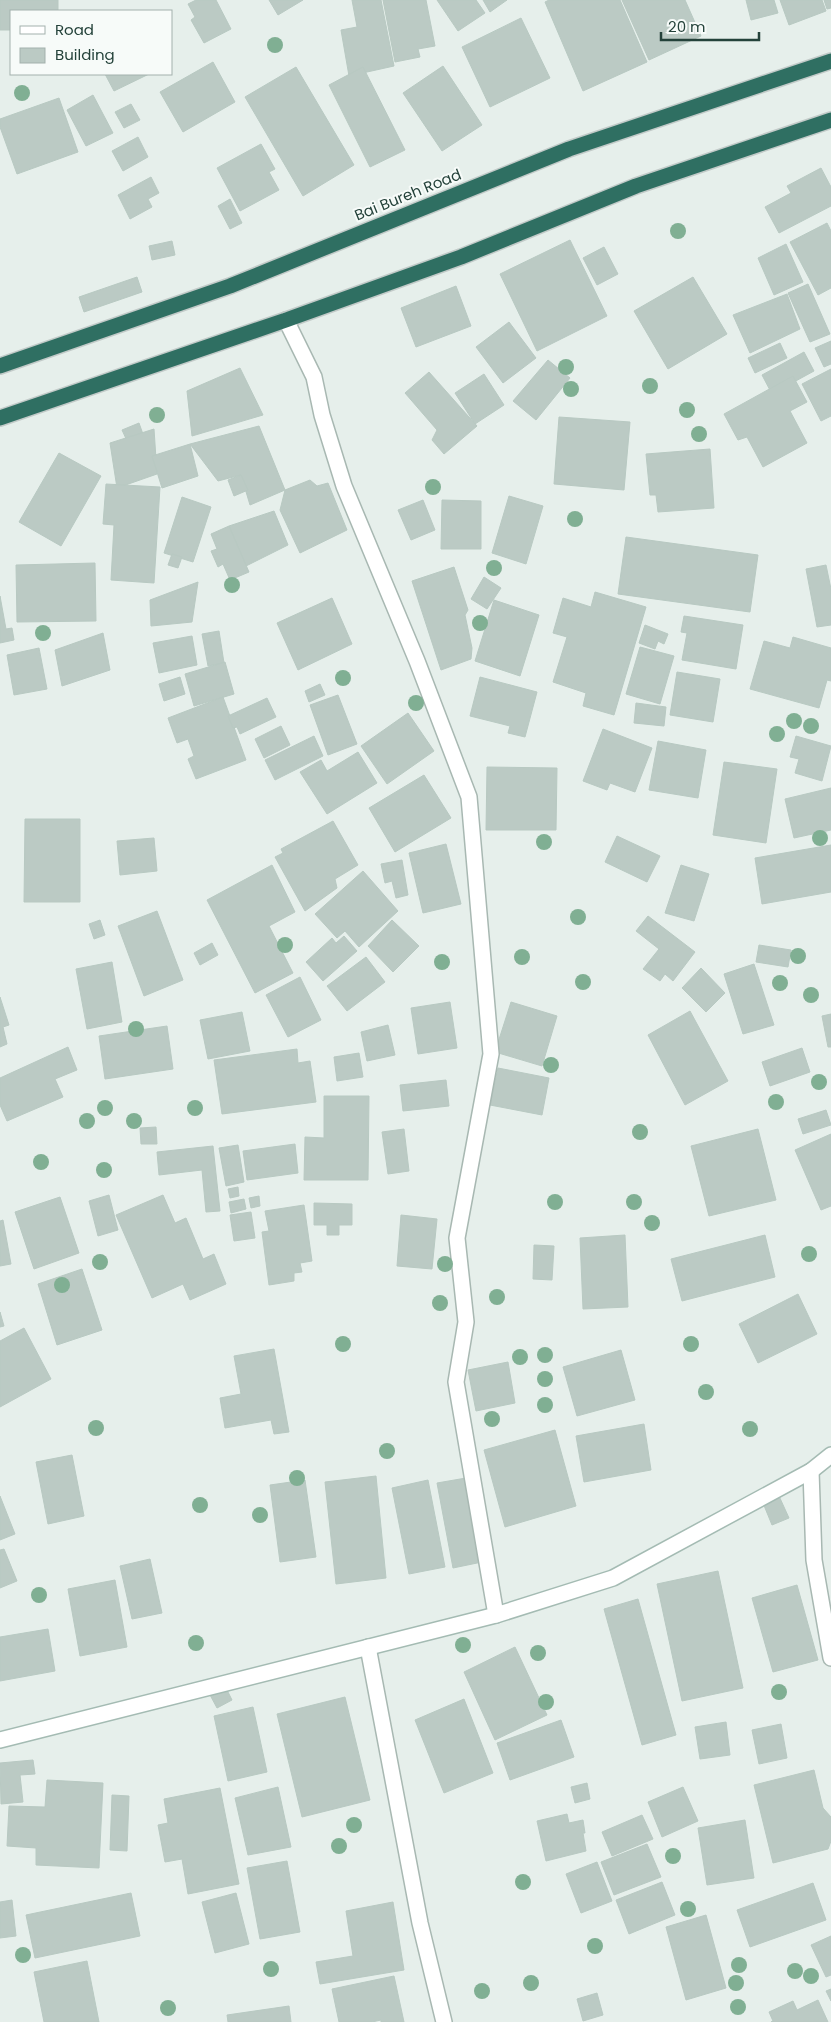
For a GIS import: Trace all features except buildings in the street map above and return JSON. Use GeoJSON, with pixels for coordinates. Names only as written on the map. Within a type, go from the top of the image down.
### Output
{"type":"FeatureCollection","features":[{"type":"Feature","properties":{"kind":"highway","name":"Bai Bureh Road"},"geometry":{"type":"LineString","coordinates":[[0,366],[230,286],[569,150],[831,61]]}},
{"type":"Feature","properties":{"kind":"highway"},"geometry":{"type":"LineString","coordinates":[[0,418],[286,320],[461,257],[636,186],[831,125]]}},
{"type":"Feature","properties":{"kind":"street"},"geometry":{"type":"LineString","coordinates":[[286,320],[314,377],[322,415],[344,486],[417,661],[469,797],[491,1054],[456,1238],[466,1322],[456,1382],[496,1615]]}},
{"type":"Feature","properties":{"kind":"street"},"geometry":{"type":"LineString","coordinates":[[0,1740],[496,1615],[613,1578],[811,1471],[831,1455]]}},
{"type":"Feature","properties":{"kind":"street"},"geometry":{"type":"LineString","coordinates":[[811,1471],[814,1560],[831,1658]]}},
{"type":"Feature","properties":{"kind":"street"},"geometry":{"type":"LineString","coordinates":[[368,1647],[420,1923],[444,2022]]}}]}
